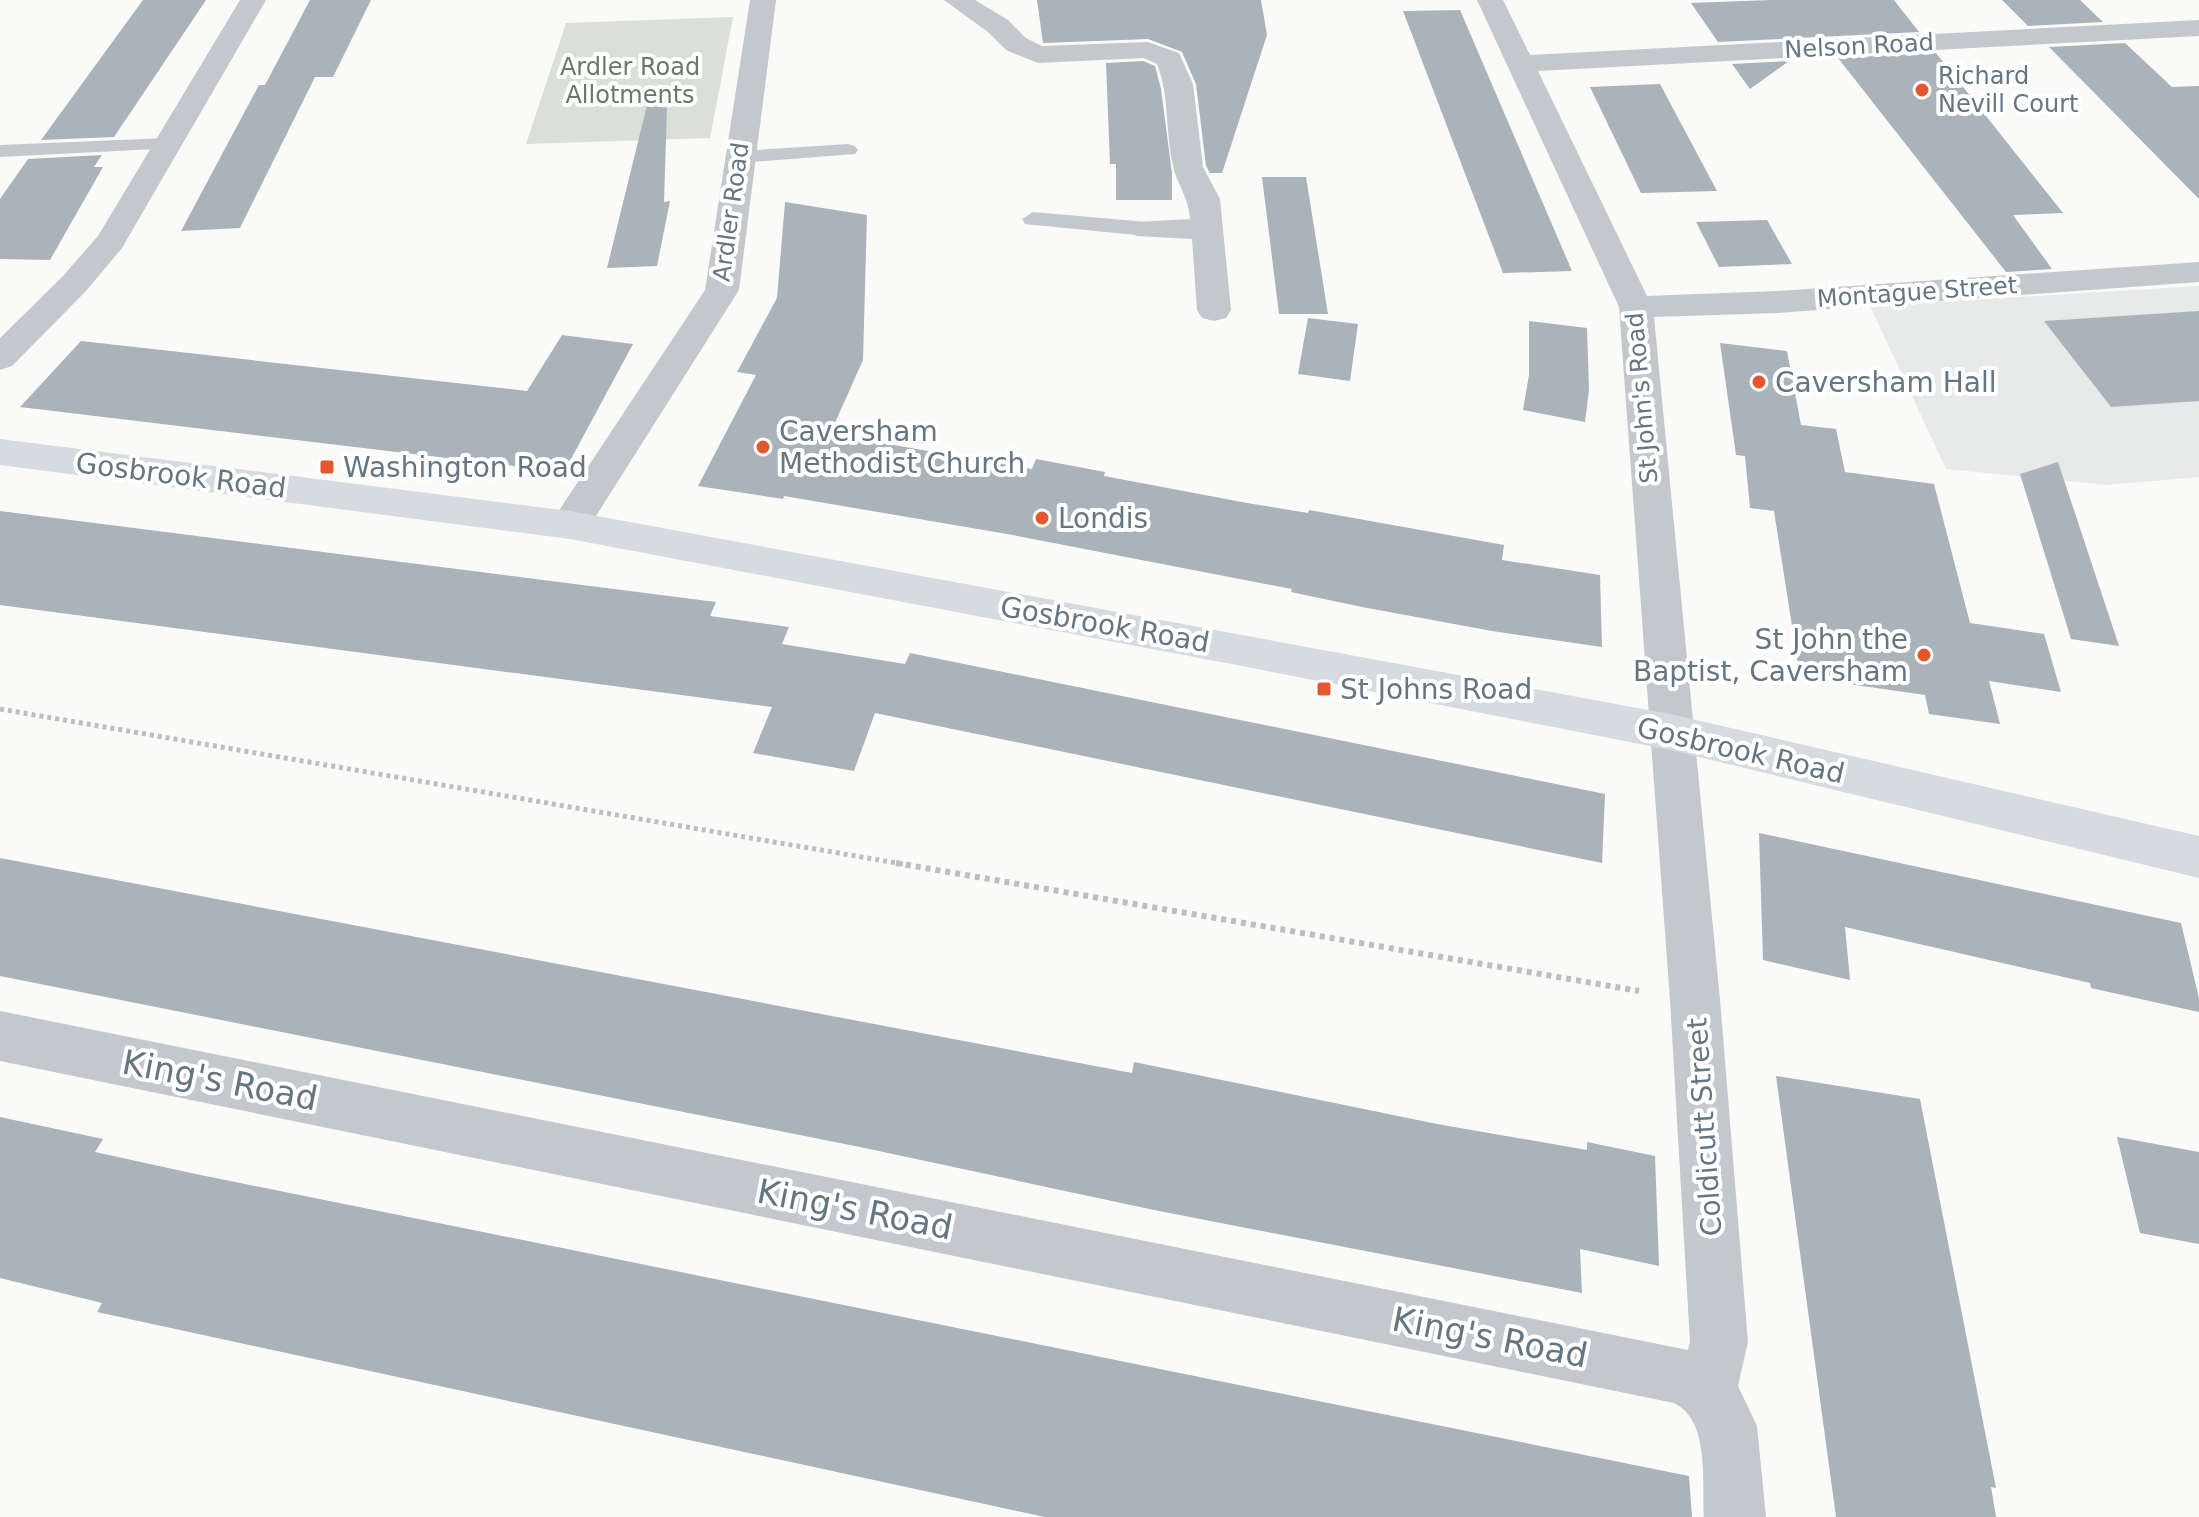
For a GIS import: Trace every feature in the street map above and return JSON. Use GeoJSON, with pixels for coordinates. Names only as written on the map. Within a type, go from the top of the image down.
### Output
{"type":"FeatureCollection","features":[{"type":"Feature","properties":{"kind":"main road","name":"Gosbrook Road"},"geometry":{"type":"LineString","coordinates":[[0,452],[570,525],[1247,650],[1670,732],[2196,862]]}},
{"type":"Feature","properties":{"kind":"street"},"geometry":{"type":"LineString","coordinates":[[0,358],[74,284],[111,241],[253,0]]}},
{"type":"Feature","properties":{"kind":"street","name":"Ardler Road"},"geometry":{"type":"LineString","coordinates":[[570,525],[722,290],[763,0]]}},
{"type":"Feature","properties":{"kind":"street"},"geometry":{"type":"LineString","coordinates":[[957,0],[1034,54],[1047,56],[1148,50],[1169,59],[1179,84],[1188,167],[1204,199],[1214,310]]}},
{"type":"Feature","properties":{"kind":"street","name":"St John's Road"},"geometry":{"type":"LineString","coordinates":[[1490,0],[1636,307],[1670,732]]}},
{"type":"Feature","properties":{"kind":"street","name":"Nelson Road"},"geometry":{"type":"LineString","coordinates":[[1520,64],[2199,28]]}},
{"type":"Feature","properties":{"kind":"street"},"geometry":{"type":"LineString","coordinates":[[1147,229],[1206,229]]}},
{"type":"Feature","properties":{"kind":"street","name":"Montague Street"},"geometry":{"type":"LineString","coordinates":[[1636,307],[1777,302],[2199,272]]}},
{"type":"Feature","properties":{"kind":"street","name":"Coldicutt Street"},"geometry":{"type":"LineString","coordinates":[[1670,732],[1695,1000],[1719,1342],[1708,1389]]}},
{"type":"Feature","properties":{"kind":"street","name":"King's Road"},"geometry":{"type":"LineString","coordinates":[[0,1036],[1678,1375],[1708,1389]]}},
{"type":"Feature","properties":{"kind":"street"},"geometry":{"type":"LineString","coordinates":[[1708,1389],[1727,1426],[1735,1517]]}},
{"type":"Feature","properties":{"kind":"lane"},"geometry":{"type":"LineString","coordinates":[[0,151],[167,144]]}},
{"type":"Feature","properties":{"kind":"lane"},"geometry":{"type":"LineString","coordinates":[[739,157],[848,150]]}},
{"type":"Feature","properties":{"kind":"lane"},"geometry":{"type":"LineString","coordinates":[[1033,219],[1147,229]]}},
{"type":"Feature","properties":{"kind":"path"},"geometry":{"type":"LineString","coordinates":[[0,709],[1695,1000]]}},
{"type":"Feature","properties":{"kind":"shaded area"},"geometry":{"type":"Polygon","coordinates":[[[2199,286],[2199,477],[2107,485],[1946,469],[1870,306],[2199,286]]]}},
{"type":"Feature","properties":{"kind":"green space","name":"Ardler Road Allotments"},"geometry":{"type":"Polygon","coordinates":[[[733,17],[710,138],[526,144],[566,23],[733,17]]]}},
{"type":"Feature","properties":{"kind":"building"},"geometry":{"type":"Polygon","coordinates":[[[143,0],[206,0],[114,137],[41,140],[143,0]]]}},
{"type":"Feature","properties":{"kind":"building"},"geometry":{"type":"Polygon","coordinates":[[[310,0],[371,0],[333,77],[315,77],[240,228],[181,231],[259,85],[265,85],[310,0]]]}},
{"type":"Feature","properties":{"kind":"building"},"geometry":{"type":"Polygon","coordinates":[[[1037,0],[1261,0],[1267,35],[1222,173],[1210,173],[1206,166],[1196,84],[1182,52],[1148,39],[1043,43],[1037,0]]]}},
{"type":"Feature","properties":{"kind":"building"},"geometry":{"type":"Polygon","coordinates":[[[1894,0],[1919,32],[1718,42],[1691,3],[1894,0]]]}},
{"type":"Feature","properties":{"kind":"building"},"geometry":{"type":"Polygon","coordinates":[[[2002,0],[2080,0],[2103,22],[2028,26],[2002,0]]]}},
{"type":"Feature","properties":{"kind":"building"},"geometry":{"type":"Polygon","coordinates":[[[1460,10],[1572,271],[1503,273],[1403,11],[1460,10]]]}},
{"type":"Feature","properties":{"kind":"building"},"geometry":{"type":"Polygon","coordinates":[[[2125,43],[2172,87],[2199,86],[2199,199],[2049,47],[2125,43]]]}},
{"type":"Feature","properties":{"kind":"building"},"geometry":{"type":"Polygon","coordinates":[[[1936,53],[2063,213],[2013,215],[2052,269],[2006,272],[1838,58],[1936,53]]]}},
{"type":"Feature","properties":{"kind":"building"},"geometry":{"type":"Polygon","coordinates":[[[1143,61],[1155,66],[1161,89],[1172,174],[1172,200],[1116,200],[1116,164],[1110,164],[1106,63],[1143,61]]]}},
{"type":"Feature","properties":{"kind":"building"},"geometry":{"type":"Polygon","coordinates":[[[1789,61],[1750,89],[1732,64],[1789,61]]]}},
{"type":"Feature","properties":{"kind":"building"},"geometry":{"type":"Polygon","coordinates":[[[1660,84],[1717,191],[1641,193],[1590,87],[1660,84]]]}},
{"type":"Feature","properties":{"kind":"building"},"geometry":{"type":"Polygon","coordinates":[[[647,105],[667,108],[664,202],[670,201],[657,266],[607,268],[647,105]]]}},
{"type":"Feature","properties":{"kind":"building"},"geometry":{"type":"Polygon","coordinates":[[[102,155],[94,167],[103,167],[50,260],[0,259],[0,199],[28,159],[102,155]]]}},
{"type":"Feature","properties":{"kind":"building"},"geometry":{"type":"Polygon","coordinates":[[[1262,177],[1306,177],[1328,314],[1279,314],[1262,177]]]}},
{"type":"Feature","properties":{"kind":"building"},"geometry":{"type":"Polygon","coordinates":[[[785,202],[867,215],[863,360],[830,434],[1032,469],[1036,459],[1105,472],[1104,476],[1247,503],[1308,513],[1309,510],[1504,545],[1502,560],[1600,575],[1602,647],[1362,607],[1291,592],[1292,589],[1007,534],[784,496],[783,499],[698,486],[756,375],[737,372],[777,298],[785,202]]]}},
{"type":"Feature","properties":{"kind":"building"},"geometry":{"type":"Polygon","coordinates":[[[1767,220],[1792,264],[1719,267],[1696,222],[1767,220]]]}},
{"type":"Feature","properties":{"kind":"building"},"geometry":{"type":"Polygon","coordinates":[[[2199,311],[2199,401],[2111,407],[2044,321],[2199,311]]]}},
{"type":"Feature","properties":{"kind":"building"},"geometry":{"type":"Polygon","coordinates":[[[1308,318],[1358,324],[1350,381],[1298,374],[1308,318]]]}},
{"type":"Feature","properties":{"kind":"building"},"geometry":{"type":"Polygon","coordinates":[[[1529,321],[1587,328],[1589,390],[1585,422],[1523,410],[1529,375],[1529,321]]]}},
{"type":"Feature","properties":{"kind":"building"},"geometry":{"type":"Polygon","coordinates":[[[562,335],[633,344],[564,472],[20,407],[81,341],[527,391],[562,335]]]}},
{"type":"Feature","properties":{"kind":"building"},"geometry":{"type":"Polygon","coordinates":[[[1720,343],[1787,351],[1801,425],[1836,429],[1845,472],[1934,484],[1970,623],[2044,634],[2061,692],[1989,681],[2000,724],[1929,714],[1925,695],[1800,677],[1774,511],[1750,508],[1745,456],[1736,455],[1720,343]]]}},
{"type":"Feature","properties":{"kind":"building"},"geometry":{"type":"Polygon","coordinates":[[[2058,462],[2119,646],[2071,639],[2020,474],[2058,462]]]}},
{"type":"Feature","properties":{"kind":"building"},"geometry":{"type":"Polygon","coordinates":[[[0,511],[716,602],[710,616],[789,627],[782,644],[905,664],[910,653],[1605,794],[1602,863],[875,713],[854,771],[753,753],[772,707],[0,605],[0,511]]]}},
{"type":"Feature","properties":{"kind":"building"},"geometry":{"type":"Polygon","coordinates":[[[1759,833],[2181,923],[2199,998],[2199,1012],[2091,988],[2090,983],[1845,927],[1850,980],[1763,960],[1759,833]]]}},
{"type":"Feature","properties":{"kind":"building"},"geometry":{"type":"Polygon","coordinates":[[[0,858],[1132,1073],[1134,1062],[1437,1124],[1587,1150],[1587,1142],[1655,1156],[1659,1266],[1580,1249],[1582,1293],[1154,1210],[860,1147],[0,976],[0,858]]]}},
{"type":"Feature","properties":{"kind":"building"},"geometry":{"type":"Polygon","coordinates":[[[1776,1076],[1920,1099],[1996,1488],[1991,1487],[1996,1517],[1836,1517],[1776,1076]]]}},
{"type":"Feature","properties":{"kind":"building"},"geometry":{"type":"Polygon","coordinates":[[[0,1117],[103,1139],[95,1152],[191,1173],[1689,1476],[1692,1517],[1045,1517],[97,1312],[102,1303],[0,1278],[0,1117]]]}},
{"type":"Feature","properties":{"kind":"building"},"geometry":{"type":"Polygon","coordinates":[[[2117,1137],[2199,1152],[2199,1244],[2140,1233],[2117,1137]]]}},
{"type":"Feature","properties":{"kind":"place","name":"Richard Nevill Court"},"geometry":{"type":"Point","coordinates":[1922,90]}},
{"type":"Feature","properties":{"kind":"place","name":"Caversham Hall"},"geometry":{"type":"Point","coordinates":[1759,382]}},
{"type":"Feature","properties":{"kind":"place","name":"Caversham Methodist Church"},"geometry":{"type":"Point","coordinates":[763,447]}},
{"type":"Feature","properties":{"kind":"place","name":"Washington Road"},"geometry":{"type":"Point","coordinates":[327,467]}},
{"type":"Feature","properties":{"kind":"place","name":"Londis"},"geometry":{"type":"Point","coordinates":[1042,518]}},
{"type":"Feature","properties":{"kind":"place","name":"St John the Baptist, Caversham"},"geometry":{"type":"Point","coordinates":[1924,655]}},
{"type":"Feature","properties":{"kind":"place","name":"St Johns Road"},"geometry":{"type":"Point","coordinates":[1324,689]}}]}
